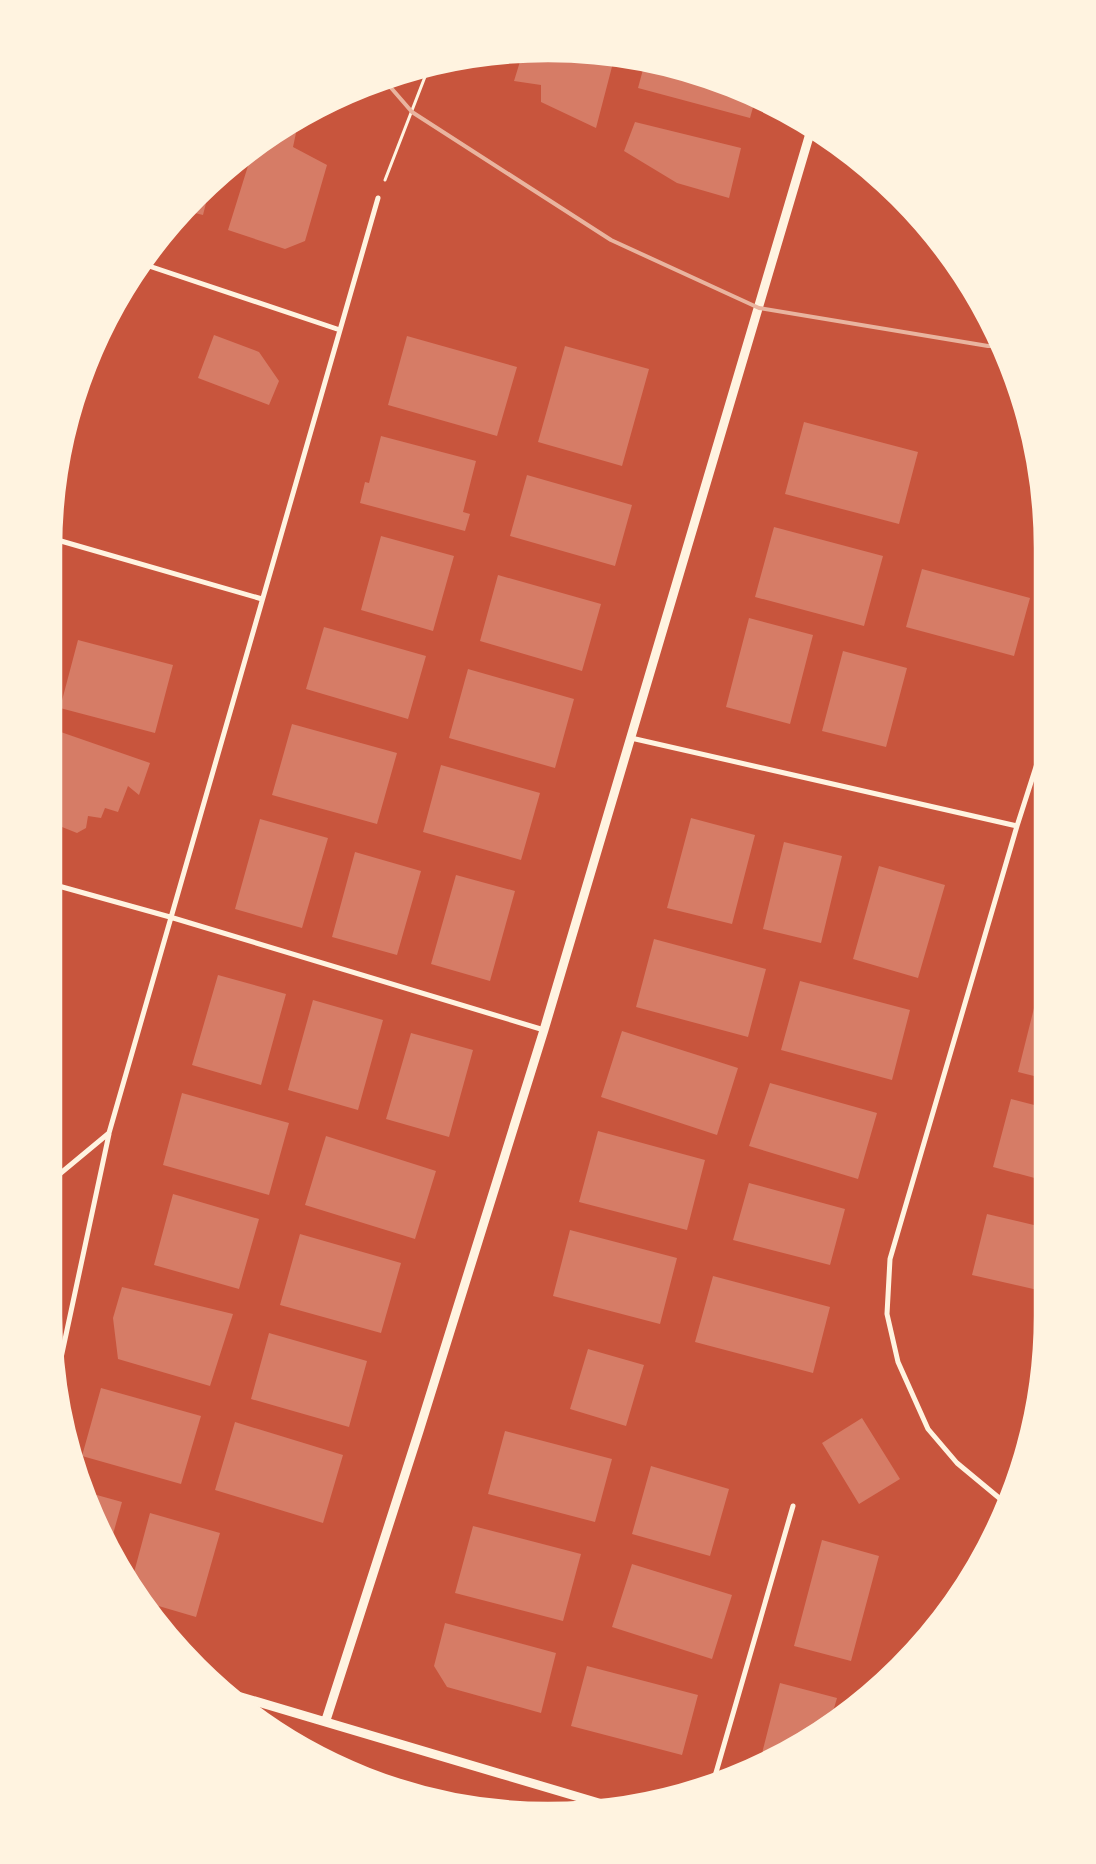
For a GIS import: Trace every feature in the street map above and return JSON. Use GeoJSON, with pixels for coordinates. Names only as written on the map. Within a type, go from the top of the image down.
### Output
{"type":"FeatureCollection","features":[{"type":"Feature","properties":{"kind":"street"},"geometry":{"type":"LineString","coordinates":[[326,1720],[419,1431],[544,1030],[809,137]]}},
{"type":"Feature","properties":{"kind":"street"},"geometry":{"type":"LineString","coordinates":[[62,1352],[109,1133],[378,198]]}},
{"type":"Feature","properties":{"kind":"street"},"geometry":{"type":"LineString","coordinates":[[151,267],[340,330]]}},
{"type":"Feature","properties":{"kind":"street"},"geometry":{"type":"LineString","coordinates":[[61,541],[262,599]]}},
{"type":"Feature","properties":{"kind":"street"},"geometry":{"type":"LineString","coordinates":[[631,738],[1017,826]]}},
{"type":"Feature","properties":{"kind":"street"},"geometry":{"type":"LineString","coordinates":[[999,1498],[957,1463],[928,1429],[898,1362],[887,1314],[890,1259],[1035,770]]}},
{"type":"Feature","properties":{"kind":"street"},"geometry":{"type":"LineString","coordinates":[[61,887],[170,917],[544,1030]]}},
{"type":"Feature","properties":{"kind":"street"},"geometry":{"type":"LineString","coordinates":[[61,1173],[109,1133]]}},
{"type":"Feature","properties":{"kind":"street"},"geometry":{"type":"LineString","coordinates":[[716,1773],[793,1506]]}},
{"type":"Feature","properties":{"kind":"street"},"geometry":{"type":"LineString","coordinates":[[248,1699],[326,1720],[592,1801]]}},
{"type":"Feature","properties":{"kind":"path"},"geometry":{"type":"LineString","coordinates":[[378,198],[425,77]]}},
{"type":"Feature","properties":{"kind":"building"},"geometry":{"type":"Polygon","coordinates":[[[520,62],[580,62],[612,65],[596,128],[541,102],[541,85],[514,81],[520,62]]]}},
{"type":"Feature","properties":{"kind":"building"},"geometry":{"type":"Polygon","coordinates":[[[643,71],[704,87],[753,107],[750,118],[638,88],[643,71]]]}},
{"type":"Feature","properties":{"kind":"building"},"geometry":{"type":"Polygon","coordinates":[[[635,122],[741,148],[729,198],[677,183],[624,151],[635,122]]]}},
{"type":"Feature","properties":{"kind":"building"},"geometry":{"type":"Polygon","coordinates":[[[296,133],[293,147],[327,165],[305,241],[285,249],[228,230],[248,165],[278,143],[296,133]]]}},
{"type":"Feature","properties":{"kind":"building"},"geometry":{"type":"Polygon","coordinates":[[[206,202],[203,215],[195,213],[206,202]]]}},
{"type":"Feature","properties":{"kind":"building"},"geometry":{"type":"Polygon","coordinates":[[[214,335],[259,352],[279,381],[269,405],[198,378],[214,335]]]}},
{"type":"Feature","properties":{"kind":"building"},"geometry":{"type":"Polygon","coordinates":[[[407,336],[517,367],[497,436],[388,405],[407,336]]]}},
{"type":"Feature","properties":{"kind":"building"},"geometry":{"type":"Polygon","coordinates":[[[565,346],[649,369],[622,466],[538,442],[565,346]]]}},
{"type":"Feature","properties":{"kind":"building"},"geometry":{"type":"Polygon","coordinates":[[[804,422],[918,452],[899,524],[785,494],[804,422]]]}},
{"type":"Feature","properties":{"kind":"building"},"geometry":{"type":"Polygon","coordinates":[[[381,436],[476,461],[463,512],[470,514],[465,531],[360,503],[365,482],[369,483],[381,436]]]}},
{"type":"Feature","properties":{"kind":"building"},"geometry":{"type":"Polygon","coordinates":[[[527,475],[632,505],[615,566],[510,536],[527,475]]]}},
{"type":"Feature","properties":{"kind":"building"},"geometry":{"type":"Polygon","coordinates":[[[774,527],[883,556],[864,626],[755,597],[774,527]]]}},
{"type":"Feature","properties":{"kind":"building"},"geometry":{"type":"Polygon","coordinates":[[[381,536],[454,556],[433,631],[361,610],[381,536]]]}},
{"type":"Feature","properties":{"kind":"building"},"geometry":{"type":"Polygon","coordinates":[[[922,569],[1030,598],[1014,656],[906,627],[922,569]]]}},
{"type":"Feature","properties":{"kind":"building"},"geometry":{"type":"Polygon","coordinates":[[[498,575],[601,604],[582,671],[480,641],[498,575]]]}},
{"type":"Feature","properties":{"kind":"building"},"geometry":{"type":"Polygon","coordinates":[[[749,618],[813,635],[790,724],[726,707],[749,618]]]}},
{"type":"Feature","properties":{"kind":"building"},"geometry":{"type":"Polygon","coordinates":[[[324,627],[426,656],[408,719],[306,689],[324,627]]]}},
{"type":"Feature","properties":{"kind":"building"},"geometry":{"type":"Polygon","coordinates":[[[78,640],[173,665],[155,733],[61,708],[78,640]]]}},
{"type":"Feature","properties":{"kind":"building"},"geometry":{"type":"Polygon","coordinates":[[[843,651],[907,668],[886,747],[822,731],[843,651]]]}},
{"type":"Feature","properties":{"kind":"building"},"geometry":{"type":"Polygon","coordinates":[[[468,669],[574,699],[555,768],[449,738],[468,669]]]}},
{"type":"Feature","properties":{"kind":"building"},"geometry":{"type":"Polygon","coordinates":[[[292,724],[397,753],[377,824],[272,795],[292,724]]]}},
{"type":"Feature","properties":{"kind":"building"},"geometry":{"type":"Polygon","coordinates":[[[61,732],[150,763],[139,795],[128,786],[118,812],[105,808],[101,818],[88,816],[86,828],[77,833],[62,827],[61,830],[61,732]]]}},
{"type":"Feature","properties":{"kind":"building"},"geometry":{"type":"Polygon","coordinates":[[[441,765],[540,793],[521,860],[423,832],[441,765]]]}},
{"type":"Feature","properties":{"kind":"building"},"geometry":{"type":"Polygon","coordinates":[[[691,818],[755,835],[732,924],[667,908],[691,818]]]}},
{"type":"Feature","properties":{"kind":"building"},"geometry":{"type":"Polygon","coordinates":[[[260,819],[328,838],[302,928],[235,909],[260,819]]]}},
{"type":"Feature","properties":{"kind":"building"},"geometry":{"type":"Polygon","coordinates":[[[784,842],[842,856],[821,943],[763,929],[784,842]]]}},
{"type":"Feature","properties":{"kind":"building"},"geometry":{"type":"Polygon","coordinates":[[[355,852],[421,871],[397,955],[332,937],[355,852]]]}},
{"type":"Feature","properties":{"kind":"building"},"geometry":{"type":"Polygon","coordinates":[[[879,866],[945,885],[918,978],[853,959],[879,866]]]}},
{"type":"Feature","properties":{"kind":"building"},"geometry":{"type":"Polygon","coordinates":[[[456,875],[515,891],[490,981],[431,964],[456,875]]]}},
{"type":"Feature","properties":{"kind":"building"},"geometry":{"type":"Polygon","coordinates":[[[654,939],[766,969],[748,1037],[636,1007],[654,939]]]}},
{"type":"Feature","properties":{"kind":"building"},"geometry":{"type":"Polygon","coordinates":[[[218,975],[286,994],[261,1085],[192,1065],[218,975]]]}},
{"type":"Feature","properties":{"kind":"building"},"geometry":{"type":"Polygon","coordinates":[[[800,981],[910,1010],[892,1080],[781,1050],[800,981]]]}},
{"type":"Feature","properties":{"kind":"building"},"geometry":{"type":"Polygon","coordinates":[[[313,1000],[383,1020],[358,1110],[288,1090],[313,1000]]]}},
{"type":"Feature","properties":{"kind":"building"},"geometry":{"type":"Polygon","coordinates":[[[1035,1004],[1035,1076],[1018,1072],[1035,1004]]]}},
{"type":"Feature","properties":{"kind":"building"},"geometry":{"type":"Polygon","coordinates":[[[622,1031],[738,1068],[717,1135],[601,1097],[622,1031]]]}},
{"type":"Feature","properties":{"kind":"building"},"geometry":{"type":"Polygon","coordinates":[[[411,1033],[473,1050],[449,1137],[386,1119],[411,1033]]]}},
{"type":"Feature","properties":{"kind":"building"},"geometry":{"type":"Polygon","coordinates":[[[770,1083],[877,1113],[858,1179],[749,1146],[770,1083]]]}},
{"type":"Feature","properties":{"kind":"building"},"geometry":{"type":"Polygon","coordinates":[[[182,1093],[289,1123],[269,1195],[163,1165],[182,1093]]]}},
{"type":"Feature","properties":{"kind":"building"},"geometry":{"type":"Polygon","coordinates":[[[1011,1099],[1035,1105],[1035,1178],[993,1167],[1011,1099]]]}},
{"type":"Feature","properties":{"kind":"building"},"geometry":{"type":"Polygon","coordinates":[[[598,1131],[705,1160],[687,1230],[579,1202],[598,1131]]]}},
{"type":"Feature","properties":{"kind":"building"},"geometry":{"type":"Polygon","coordinates":[[[326,1136],[436,1171],[415,1239],[305,1205],[326,1136]]]}},
{"type":"Feature","properties":{"kind":"building"},"geometry":{"type":"Polygon","coordinates":[[[749,1183],[845,1209],[830,1265],[733,1240],[749,1183]]]}},
{"type":"Feature","properties":{"kind":"building"},"geometry":{"type":"Polygon","coordinates":[[[173,1194],[259,1219],[239,1289],[154,1265],[173,1194]]]}},
{"type":"Feature","properties":{"kind":"building"},"geometry":{"type":"Polygon","coordinates":[[[987,1214],[1035,1225],[1035,1289],[972,1275],[987,1214]]]}},
{"type":"Feature","properties":{"kind":"building"},"geometry":{"type":"Polygon","coordinates":[[[570,1230],[677,1258],[660,1324],[553,1296],[570,1230]]]}},
{"type":"Feature","properties":{"kind":"building"},"geometry":{"type":"Polygon","coordinates":[[[300,1234],[401,1263],[381,1333],[280,1305],[300,1234]]]}},
{"type":"Feature","properties":{"kind":"building"},"geometry":{"type":"Polygon","coordinates":[[[713,1276],[830,1307],[813,1373],[695,1342],[713,1276]]]}},
{"type":"Feature","properties":{"kind":"building"},"geometry":{"type":"Polygon","coordinates":[[[122,1287],[233,1314],[210,1386],[118,1359],[113,1318],[122,1287]]]}},
{"type":"Feature","properties":{"kind":"building"},"geometry":{"type":"Polygon","coordinates":[[[269,1333],[367,1361],[349,1427],[251,1399],[269,1333]]]}},
{"type":"Feature","properties":{"kind":"building"},"geometry":{"type":"Polygon","coordinates":[[[588,1349],[644,1365],[626,1426],[570,1409],[588,1349]]]}},
{"type":"Feature","properties":{"kind":"building"},"geometry":{"type":"Polygon","coordinates":[[[101,1388],[201,1416],[181,1484],[82,1456],[101,1388]]]}},
{"type":"Feature","properties":{"kind":"building"},"geometry":{"type":"Polygon","coordinates":[[[862,1418],[900,1479],[859,1504],[822,1443],[862,1418]]]}},
{"type":"Feature","properties":{"kind":"building"},"geometry":{"type":"Polygon","coordinates":[[[235,1422],[343,1455],[323,1523],[215,1490],[235,1422]]]}},
{"type":"Feature","properties":{"kind":"building"},"geometry":{"type":"Polygon","coordinates":[[[505,1431],[612,1459],[595,1522],[488,1494],[505,1431]]]}},
{"type":"Feature","properties":{"kind":"building"},"geometry":{"type":"Polygon","coordinates":[[[651,1466],[729,1489],[710,1556],[632,1534],[651,1466]]]}},
{"type":"Feature","properties":{"kind":"building"},"geometry":{"type":"Polygon","coordinates":[[[95,1495],[122,1502],[113,1535],[95,1495]]]}},
{"type":"Feature","properties":{"kind":"building"},"geometry":{"type":"Polygon","coordinates":[[[150,1513],[220,1533],[196,1617],[157,1606],[134,1572],[150,1513]]]}},
{"type":"Feature","properties":{"kind":"building"},"geometry":{"type":"Polygon","coordinates":[[[473,1526],[581,1554],[563,1621],[455,1593],[473,1526]]]}},
{"type":"Feature","properties":{"kind":"building"},"geometry":{"type":"Polygon","coordinates":[[[822,1540],[879,1556],[851,1661],[794,1646],[822,1540]]]}},
{"type":"Feature","properties":{"kind":"building"},"geometry":{"type":"Polygon","coordinates":[[[632,1564],[732,1595],[712,1659],[612,1627],[632,1564]]]}},
{"type":"Feature","properties":{"kind":"building"},"geometry":{"type":"Polygon","coordinates":[[[445,1623],[556,1653],[541,1713],[447,1687],[434,1666],[445,1623]]]}},
{"type":"Feature","properties":{"kind":"building"},"geometry":{"type":"Polygon","coordinates":[[[587,1666],[698,1695],[682,1755],[571,1726],[587,1666]]]}},
{"type":"Feature","properties":{"kind":"building"},"geometry":{"type":"Polygon","coordinates":[[[780,1683],[837,1698],[834,1710],[791,1738],[762,1753],[780,1683]]]}},
{"type":"Feature","properties":{"kind":"railway"},"geometry":{"type":"LineString","coordinates":[[391,87],[412,112],[611,240],[759,308],[991,346]]}}]}
